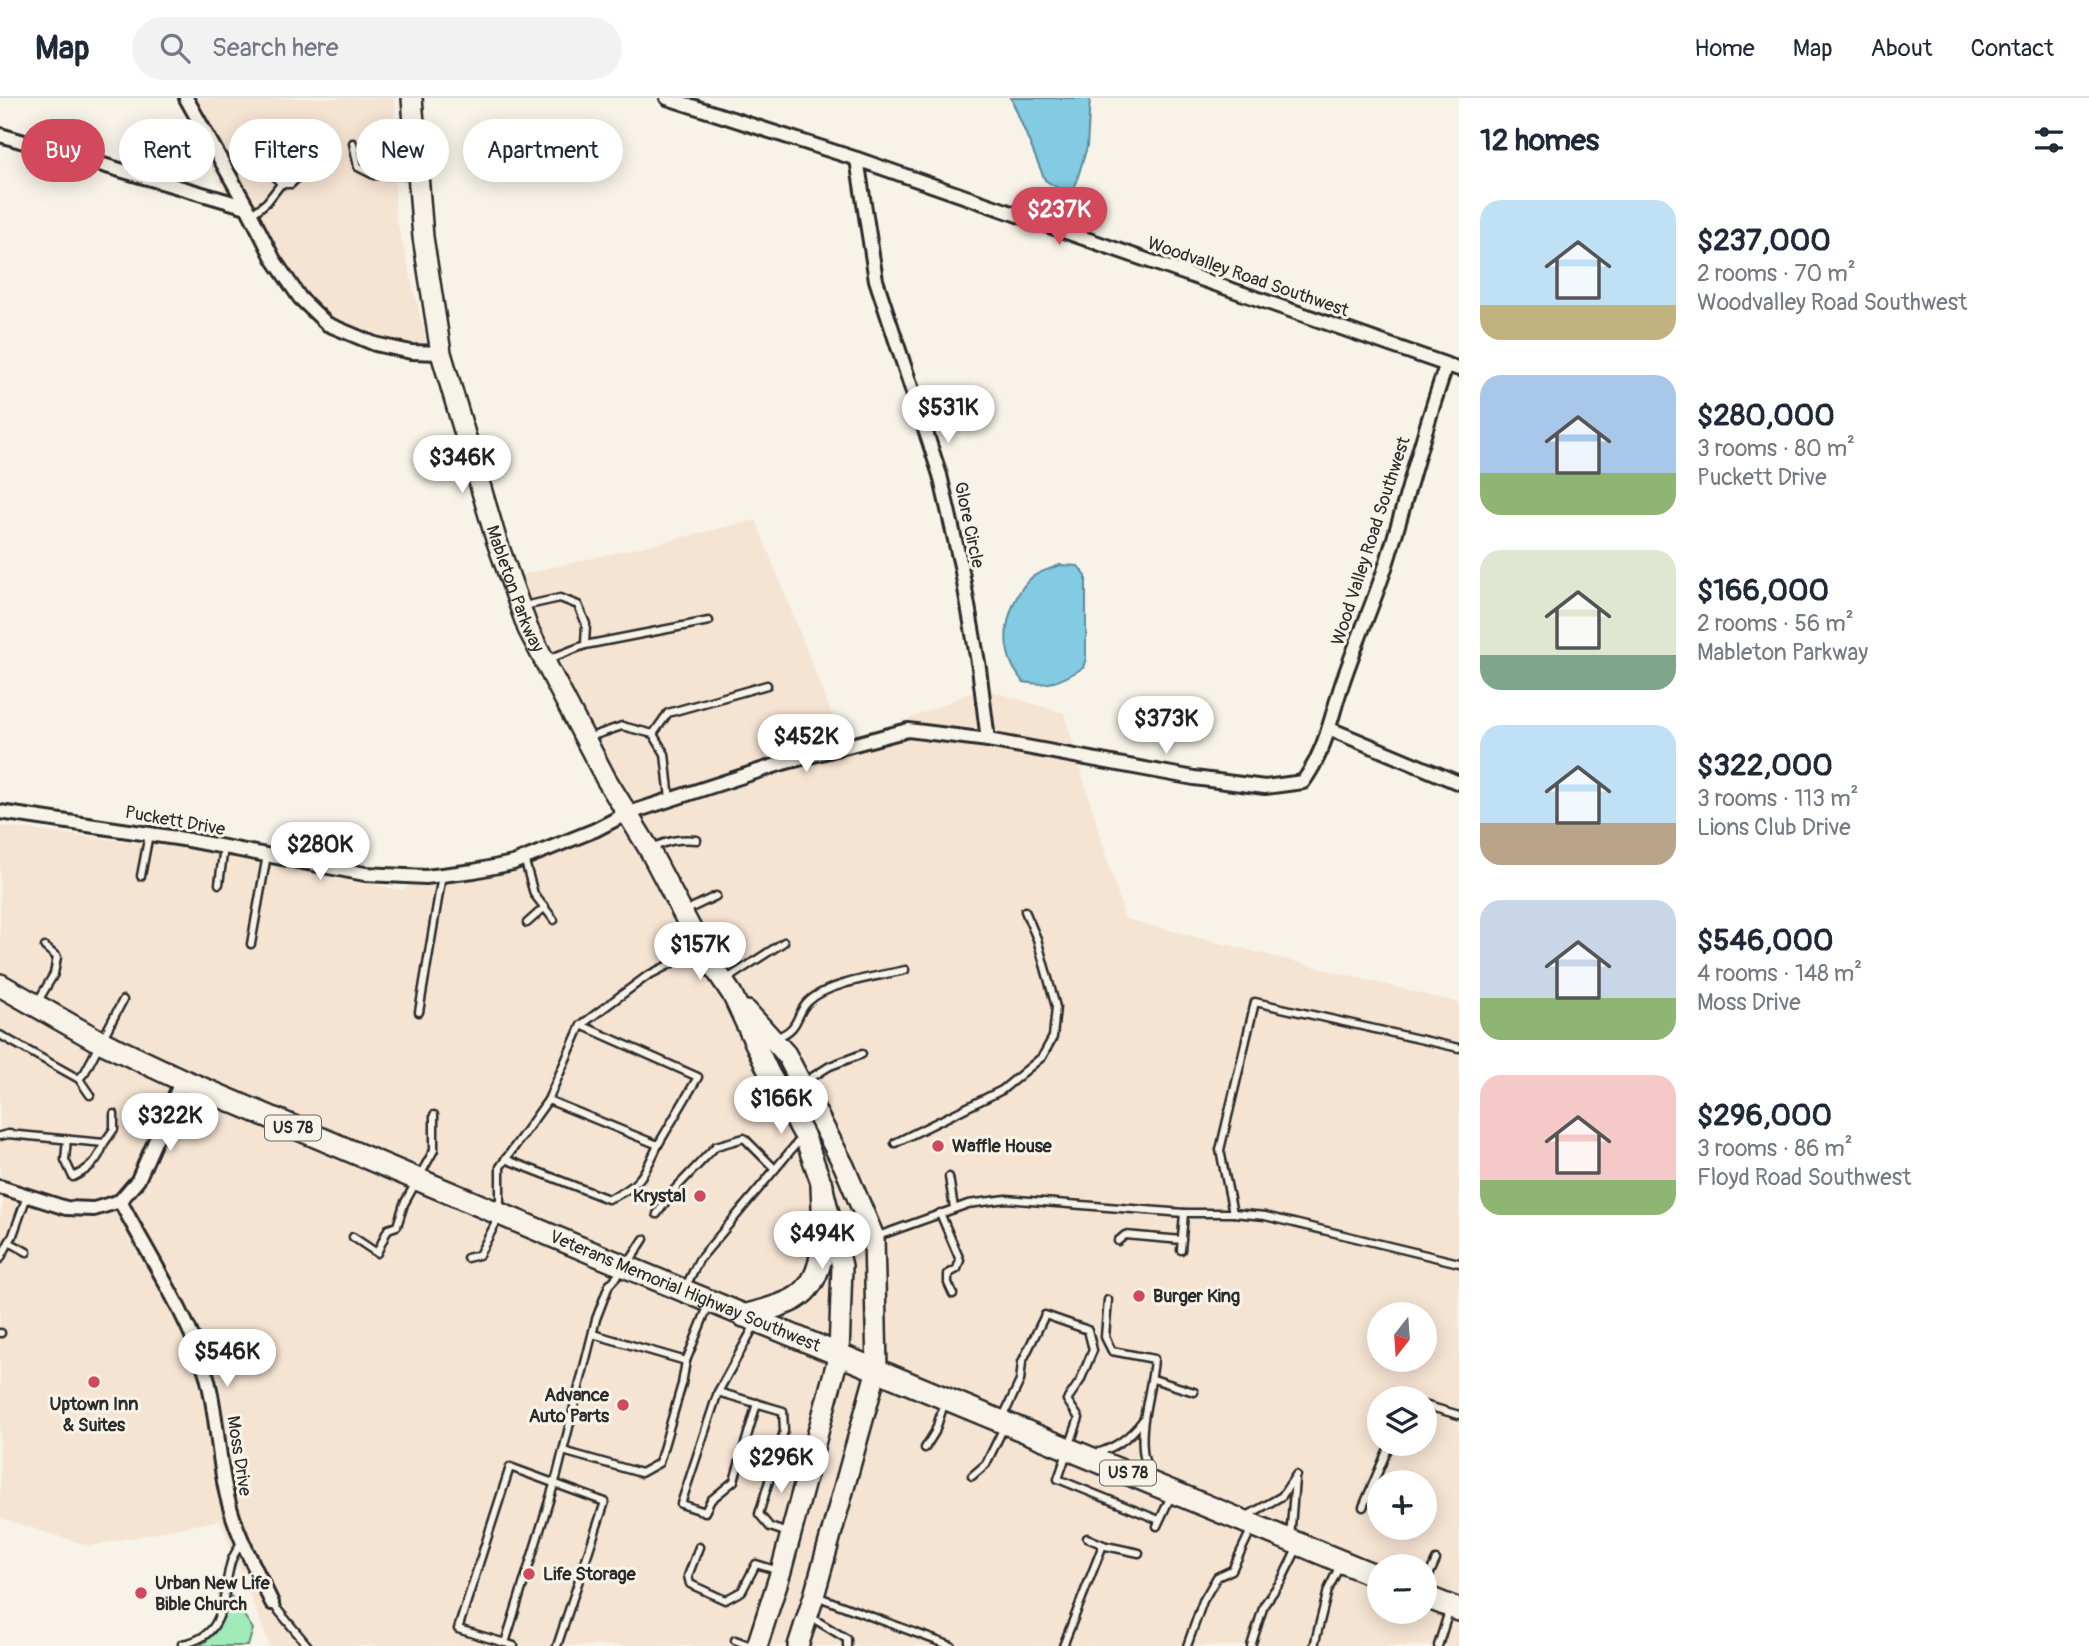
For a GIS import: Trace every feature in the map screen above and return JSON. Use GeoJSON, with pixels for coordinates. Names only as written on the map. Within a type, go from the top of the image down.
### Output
{"type":"FeatureCollection","features":[{"type":"Feature","properties":{"kind":"main road","name":"Mableton Parkway"},"geometry":{"type":"LineString","coordinates":[[412,98],[413,119]]}},
{"type":"Feature","properties":{"kind":"main road","name":"Mableton Parkway"},"geometry":{"type":"LineString","coordinates":[[417,182],[441,354],[496,540],[520,607],[584,739],[649,849],[701,948],[728,988],[786,1054],[844,1166],[874,1237],[877,1369],[798,1646]]}},
{"type":"Feature","properties":{"kind":"main road","name":"Veterans Memorial Highway Southwest"},"geometry":{"type":"LineString","coordinates":[[0,985],[100,1042],[182,1080],[416,1180],[1367,1572]]}},
{"type":"Feature","properties":{"kind":"main road","name":"Mableton Parkway"},"geometry":{"type":"LineString","coordinates":[[728,988],[769,1073],[804,1135],[822,1185],[842,1266],[839,1354],[781,1571],[757,1646]]}},
{"type":"Feature","properties":{"kind":"main road"},"geometry":{"type":"LineString","coordinates":[[750,1318],[797,1297],[811,1286],[824,1250],[822,1185]]}},
{"type":"Feature","properties":{"kind":"main road"},"geometry":{"type":"LineString","coordinates":[[1437,1600],[1455,1608]]}},
{"type":"Feature","properties":{"kind":"street"},"geometry":{"type":"LineString","coordinates":[[186,98],[274,260],[300,298],[327,324],[376,344],[411,352],[441,354]]}},
{"type":"Feature","properties":{"kind":"street","name":"Woodvalley Road Southwest"},"geometry":{"type":"LineString","coordinates":[[667,98],[858,159],[1454,367]]}},
{"type":"Feature","properties":{"kind":"street"},"geometry":{"type":"LineString","coordinates":[[0,135],[249,211]]}},
{"type":"Feature","properties":{"kind":"street","name":"Glore Circle"},"geometry":{"type":"LineString","coordinates":[[858,159],[876,281],[940,475],[958,553],[979,668],[988,740]]}},
{"type":"Feature","properties":{"kind":"street","name":"Wood Valley Road Southwest"},"geometry":{"type":"LineString","coordinates":[[988,740],[1194,778],[1265,787],[1303,782],[1316,764],[1330,729],[1341,686],[1384,569],[1445,369],[1454,367]]}},
{"type":"Feature","properties":{"kind":"street"},"geometry":{"type":"LineString","coordinates":[[1330,729],[1459,783]]}},
{"type":"Feature","properties":{"kind":"street","name":"Puckett Drive"},"geometry":{"type":"LineString","coordinates":[[0,812],[149,834],[365,874],[426,877],[474,872],[524,858],[595,830],[626,814],[783,763],[908,730],[988,740]]}},
{"type":"Feature","properties":{"kind":"street"},"geometry":{"type":"LineString","coordinates":[[0,1187],[80,1210],[120,1201],[138,1180],[182,1080]]}},
{"type":"Feature","properties":{"kind":"street","name":"Moss Drive"},"geometry":{"type":"LineString","coordinates":[[120,1201],[188,1329],[205,1370],[212,1395],[228,1500],[242,1541],[272,1603]]}},
{"type":"Feature","properties":{"kind":"lane"},"geometry":{"type":"LineString","coordinates":[[353,143],[356,157]]}},
{"type":"Feature","properties":{"kind":"lane"},"geometry":{"type":"LineString","coordinates":[[249,211],[267,202],[281,184],[293,182]]}},
{"type":"Feature","properties":{"kind":"lane"},"geometry":{"type":"LineString","coordinates":[[520,607],[560,598],[578,605],[586,624],[585,645]]}},
{"type":"Feature","properties":{"kind":"lane"},"geometry":{"type":"LineString","coordinates":[[544,661],[585,645],[709,621]]}},
{"type":"Feature","properties":{"kind":"lane"},"geometry":{"type":"LineString","coordinates":[[653,734],[668,713],[767,685]]}},
{"type":"Feature","properties":{"kind":"lane"},"geometry":{"type":"LineString","coordinates":[[584,739],[622,726],[653,734],[665,754],[670,800]]}},
{"type":"Feature","properties":{"kind":"lane"},"geometry":{"type":"LineString","coordinates":[[141,876],[149,834]]}},
{"type":"Feature","properties":{"kind":"lane"},"geometry":{"type":"LineString","coordinates":[[649,849],[682,838],[697,840]]}},
{"type":"Feature","properties":{"kind":"lane"},"geometry":{"type":"LineString","coordinates":[[219,884],[224,847]]}},
{"type":"Feature","properties":{"kind":"lane"},"geometry":{"type":"LineString","coordinates":[[251,944],[267,855]]}},
{"type":"Feature","properties":{"kind":"lane"},"geometry":{"type":"LineString","coordinates":[[524,858],[534,894],[554,920]]}},
{"type":"Feature","properties":{"kind":"lane"},"geometry":{"type":"LineString","coordinates":[[419,1012],[442,875]]}},
{"type":"Feature","properties":{"kind":"lane"},"geometry":{"type":"LineString","coordinates":[[683,912],[716,896]]}},
{"type":"Feature","properties":{"kind":"lane"},"geometry":{"type":"LineString","coordinates":[[527,923],[545,907]]}},
{"type":"Feature","properties":{"kind":"lane"},"geometry":{"type":"LineString","coordinates":[[894,1143],[1002,1090],[1042,1057],[1053,1037],[1056,1007],[1037,939],[1025,911]]}},
{"type":"Feature","properties":{"kind":"lane"},"geometry":{"type":"LineString","coordinates":[[728,988],[784,942]]}},
{"type":"Feature","properties":{"kind":"lane"},"geometry":{"type":"LineString","coordinates":[[35,1006],[54,974],[58,957],[45,947]]}},
{"type":"Feature","properties":{"kind":"lane"},"geometry":{"type":"LineString","coordinates":[[467,1258],[479,1255],[500,1214],[500,1167],[548,1100],[581,1025],[647,976],[701,948]]}},
{"type":"Feature","properties":{"kind":"lane"},"geometry":{"type":"LineString","coordinates":[[772,1039],[786,1034],[798,1021],[808,1001],[837,986],[905,970]]}},
{"type":"Feature","properties":{"kind":"lane"},"geometry":{"type":"LineString","coordinates":[[79,1079],[123,1000]]}},
{"type":"Feature","properties":{"kind":"lane"},"geometry":{"type":"LineString","coordinates":[[1233,1213],[1220,1150],[1255,1002],[1459,1048]]}},
{"type":"Feature","properties":{"kind":"lane"},"geometry":{"type":"LineString","coordinates":[[505,1159],[608,1199],[624,1194],[642,1178],[698,1077],[581,1025]]}},
{"type":"Feature","properties":{"kind":"lane"},"geometry":{"type":"LineString","coordinates":[[0,1035],[79,1079],[90,1095]]}},
{"type":"Feature","properties":{"kind":"lane"},"geometry":{"type":"LineString","coordinates":[[802,1083],[830,1066],[862,1054]]}},
{"type":"Feature","properties":{"kind":"lane"},"geometry":{"type":"LineString","coordinates":[[548,1100],[658,1145]]}},
{"type":"Feature","properties":{"kind":"lane"},"geometry":{"type":"LineString","coordinates":[[67,1139],[65,1160],[73,1177],[88,1169],[100,1156],[104,1143],[114,1129],[114,1114]]}},
{"type":"Feature","properties":{"kind":"lane"},"geometry":{"type":"LineString","coordinates":[[353,1237],[377,1253],[388,1229],[397,1226],[404,1203],[434,1150],[434,1115]]}},
{"type":"Feature","properties":{"kind":"lane"},"geometry":{"type":"LineString","coordinates":[[0,1136],[8,1134],[104,1143]]}},
{"type":"Feature","properties":{"kind":"lane"},"geometry":{"type":"LineString","coordinates":[[684,1291],[699,1260],[804,1135]]}},
{"type":"Feature","properties":{"kind":"lane"},"geometry":{"type":"LineString","coordinates":[[657,1214],[674,1190],[716,1146],[744,1138],[774,1168]]}},
{"type":"Feature","properties":{"kind":"lane"},"geometry":{"type":"LineString","coordinates":[[949,1177],[954,1208]]}},
{"type":"Feature","properties":{"kind":"lane"},"geometry":{"type":"LineString","coordinates":[[0,1259],[27,1195]]}},
{"type":"Feature","properties":{"kind":"lane"},"geometry":{"type":"LineString","coordinates":[[874,1237],[954,1208],[1006,1199],[1184,1213],[1265,1216],[1459,1263]]}},
{"type":"Feature","properties":{"kind":"lane"},"geometry":{"type":"LineString","coordinates":[[940,1213],[960,1260],[957,1269],[948,1274],[948,1283],[953,1294]]}},
{"type":"Feature","properties":{"kind":"lane"},"geometry":{"type":"LineString","coordinates":[[1181,1250],[1184,1213]]}},
{"type":"Feature","properties":{"kind":"lane"},"geometry":{"type":"LineString","coordinates":[[1118,1241],[1125,1235],[1182,1240]]}},
{"type":"Feature","properties":{"kind":"lane"},"geometry":{"type":"LineString","coordinates":[[505,1643],[564,1451],[593,1334],[609,1285],[626,1267],[644,1239]]}},
{"type":"Feature","properties":{"kind":"lane"},"geometry":{"type":"LineString","coordinates":[[9,1242],[27,1252]]}},
{"type":"Feature","properties":{"kind":"lane"},"geometry":{"type":"LineString","coordinates":[[1108,1300],[1105,1337],[1112,1352],[1154,1359],[1143,1449],[1152,1483]]}},
{"type":"Feature","properties":{"kind":"lane"},"geometry":{"type":"LineString","coordinates":[[564,1451],[641,1473],[659,1463],[686,1361],[710,1302]]}},
{"type":"Feature","properties":{"kind":"lane"},"geometry":{"type":"LineString","coordinates":[[972,1476],[986,1464],[1020,1381],[1022,1362],[1045,1315],[1088,1330],[1093,1350],[1080,1381],[1067,1400],[1079,1418],[1076,1453],[1058,1479],[1158,1523],[1173,1492]]}},
{"type":"Feature","properties":{"kind":"lane"},"geometry":{"type":"LineString","coordinates":[[750,1318],[718,1392],[681,1504],[705,1512],[710,1500],[734,1481],[757,1403]]}},
{"type":"Feature","properties":{"kind":"lane"},"geometry":{"type":"LineString","coordinates":[[593,1334],[686,1361]]}},
{"type":"Feature","properties":{"kind":"lane"},"geometry":{"type":"LineString","coordinates":[[1153,1379],[1194,1392]]}},
{"type":"Feature","properties":{"kind":"lane"},"geometry":{"type":"LineString","coordinates":[[718,1392],[783,1411],[784,1431],[759,1514],[770,1527],[791,1533]]}},
{"type":"Feature","properties":{"kind":"lane"},"geometry":{"type":"LineString","coordinates":[[925,1448],[935,1432],[946,1398]]}},
{"type":"Feature","properties":{"kind":"lane"},"geometry":{"type":"LineString","coordinates":[[1437,1409],[1459,1415]]}},
{"type":"Feature","properties":{"kind":"lane"},"geometry":{"type":"LineString","coordinates":[[1076,1453],[1109,1450],[1132,1434],[1145,1419]]}},
{"type":"Feature","properties":{"kind":"lane"},"geometry":{"type":"LineString","coordinates":[[1363,1507],[1385,1456]]}},
{"type":"Feature","properties":{"kind":"lane"},"geometry":{"type":"LineString","coordinates":[[514,1646],[458,1629],[510,1467],[605,1502],[557,1646]]}},
{"type":"Feature","properties":{"kind":"lane"},"geometry":{"type":"LineString","coordinates":[[1187,1646],[1203,1601],[1217,1577],[1232,1570],[1247,1522],[1282,1496],[1296,1475],[1295,1542],[1281,1581],[1264,1605],[1251,1646]]}},
{"type":"Feature","properties":{"kind":"lane"},"geometry":{"type":"LineString","coordinates":[[1087,1538],[1103,1545],[1139,1553]]}},
{"type":"Feature","properties":{"kind":"lane"},"geometry":{"type":"LineString","coordinates":[[182,1644],[201,1638],[219,1619],[231,1559],[242,1541]]}},
{"type":"Feature","properties":{"kind":"lane"},"geometry":{"type":"LineString","coordinates":[[1063,1646],[1103,1545]]}},
{"type":"Feature","properties":{"kind":"lane"},"geometry":{"type":"LineString","coordinates":[[699,1546],[688,1576],[690,1584],[725,1600],[742,1591],[756,1564],[781,1571]]}},
{"type":"Feature","properties":{"kind":"lane"},"geometry":{"type":"LineString","coordinates":[[1314,1646],[1328,1590],[1341,1561]]}},
{"type":"Feature","properties":{"kind":"lane"},"geometry":{"type":"LineString","coordinates":[[814,1596],[951,1646]]}},
{"type":"Feature","properties":{"kind":"lane"},"geometry":{"type":"LineString","coordinates":[[272,1603],[308,1646]]}},
{"type":"Feature","properties":{"kind":"lane"},"geometry":{"type":"LineString","coordinates":[[1438,1646],[1455,1608]]}},
{"type":"Feature","properties":{"kind":"lane"},"geometry":{"type":"LineString","coordinates":[[808,1615],[847,1639],[847,1646]]}},
{"type":"Feature","properties":{"kind":"lane"},"geometry":{"type":"LineString","coordinates":[[735,1640],[751,1646]]}},
{"type":"Feature","properties":{"kind":"shaded area"},"geometry":{"type":"Polygon","coordinates":[[[183,98],[395,98],[395,119],[356,119],[356,182],[395,182],[395,213],[430,355],[310,308],[217,180],[215,119],[192,119],[183,98]]]}},
{"type":"Feature","properties":{"kind":"shaded area"},"geometry":{"type":"Polygon","coordinates":[[[756,520],[844,746],[982,688],[1064,713],[1125,919],[1459,1003],[1459,1646],[270,1646],[220,1520],[90,1546],[0,1518],[0,1216],[4,1199],[0,1198],[0,826],[191,849],[401,890],[429,876],[631,827],[507,578],[756,520]]]}},
{"type":"Feature","properties":{"kind":"green space"},"geometry":{"type":"Polygon","coordinates":[[[231,1596],[253,1629],[248,1646],[200,1646],[220,1624],[231,1596]]]}},
{"type":"Feature","properties":{"kind":"water"},"geometry":{"type":"Polygon","coordinates":[[[1011,98],[1090,98],[1087,147],[1073,193],[1064,192],[1045,180],[1011,98]]]}},
{"type":"Feature","properties":{"kind":"water"},"geometry":{"type":"Polygon","coordinates":[[[1060,565],[1078,566],[1086,576],[1086,658],[1083,668],[1054,682],[1023,682],[1008,652],[1010,613],[1030,579],[1060,565]]]}},
{"type":"Feature","properties":{"kind":"place","name":"Waffle House"},"geometry":{"type":"Point","coordinates":[938,1146]}},
{"type":"Feature","properties":{"kind":"place","name":"Krystal"},"geometry":{"type":"Point","coordinates":[700,1196]}},
{"type":"Feature","properties":{"kind":"place","name":"Burger King"},"geometry":{"type":"Point","coordinates":[1139,1296]}},
{"type":"Feature","properties":{"kind":"place","name":"Uptown Inn & Suites"},"geometry":{"type":"Point","coordinates":[94,1382]}},
{"type":"Feature","properties":{"kind":"place","name":"Advance Auto Parts"},"geometry":{"type":"Point","coordinates":[623,1405]}},
{"type":"Feature","properties":{"kind":"place","name":"Life Storage"},"geometry":{"type":"Point","coordinates":[529,1574]}},
{"type":"Feature","properties":{"kind":"place","name":"Urban New Life Bible Church"},"geometry":{"type":"Point","coordinates":[141,1593]}}]}
